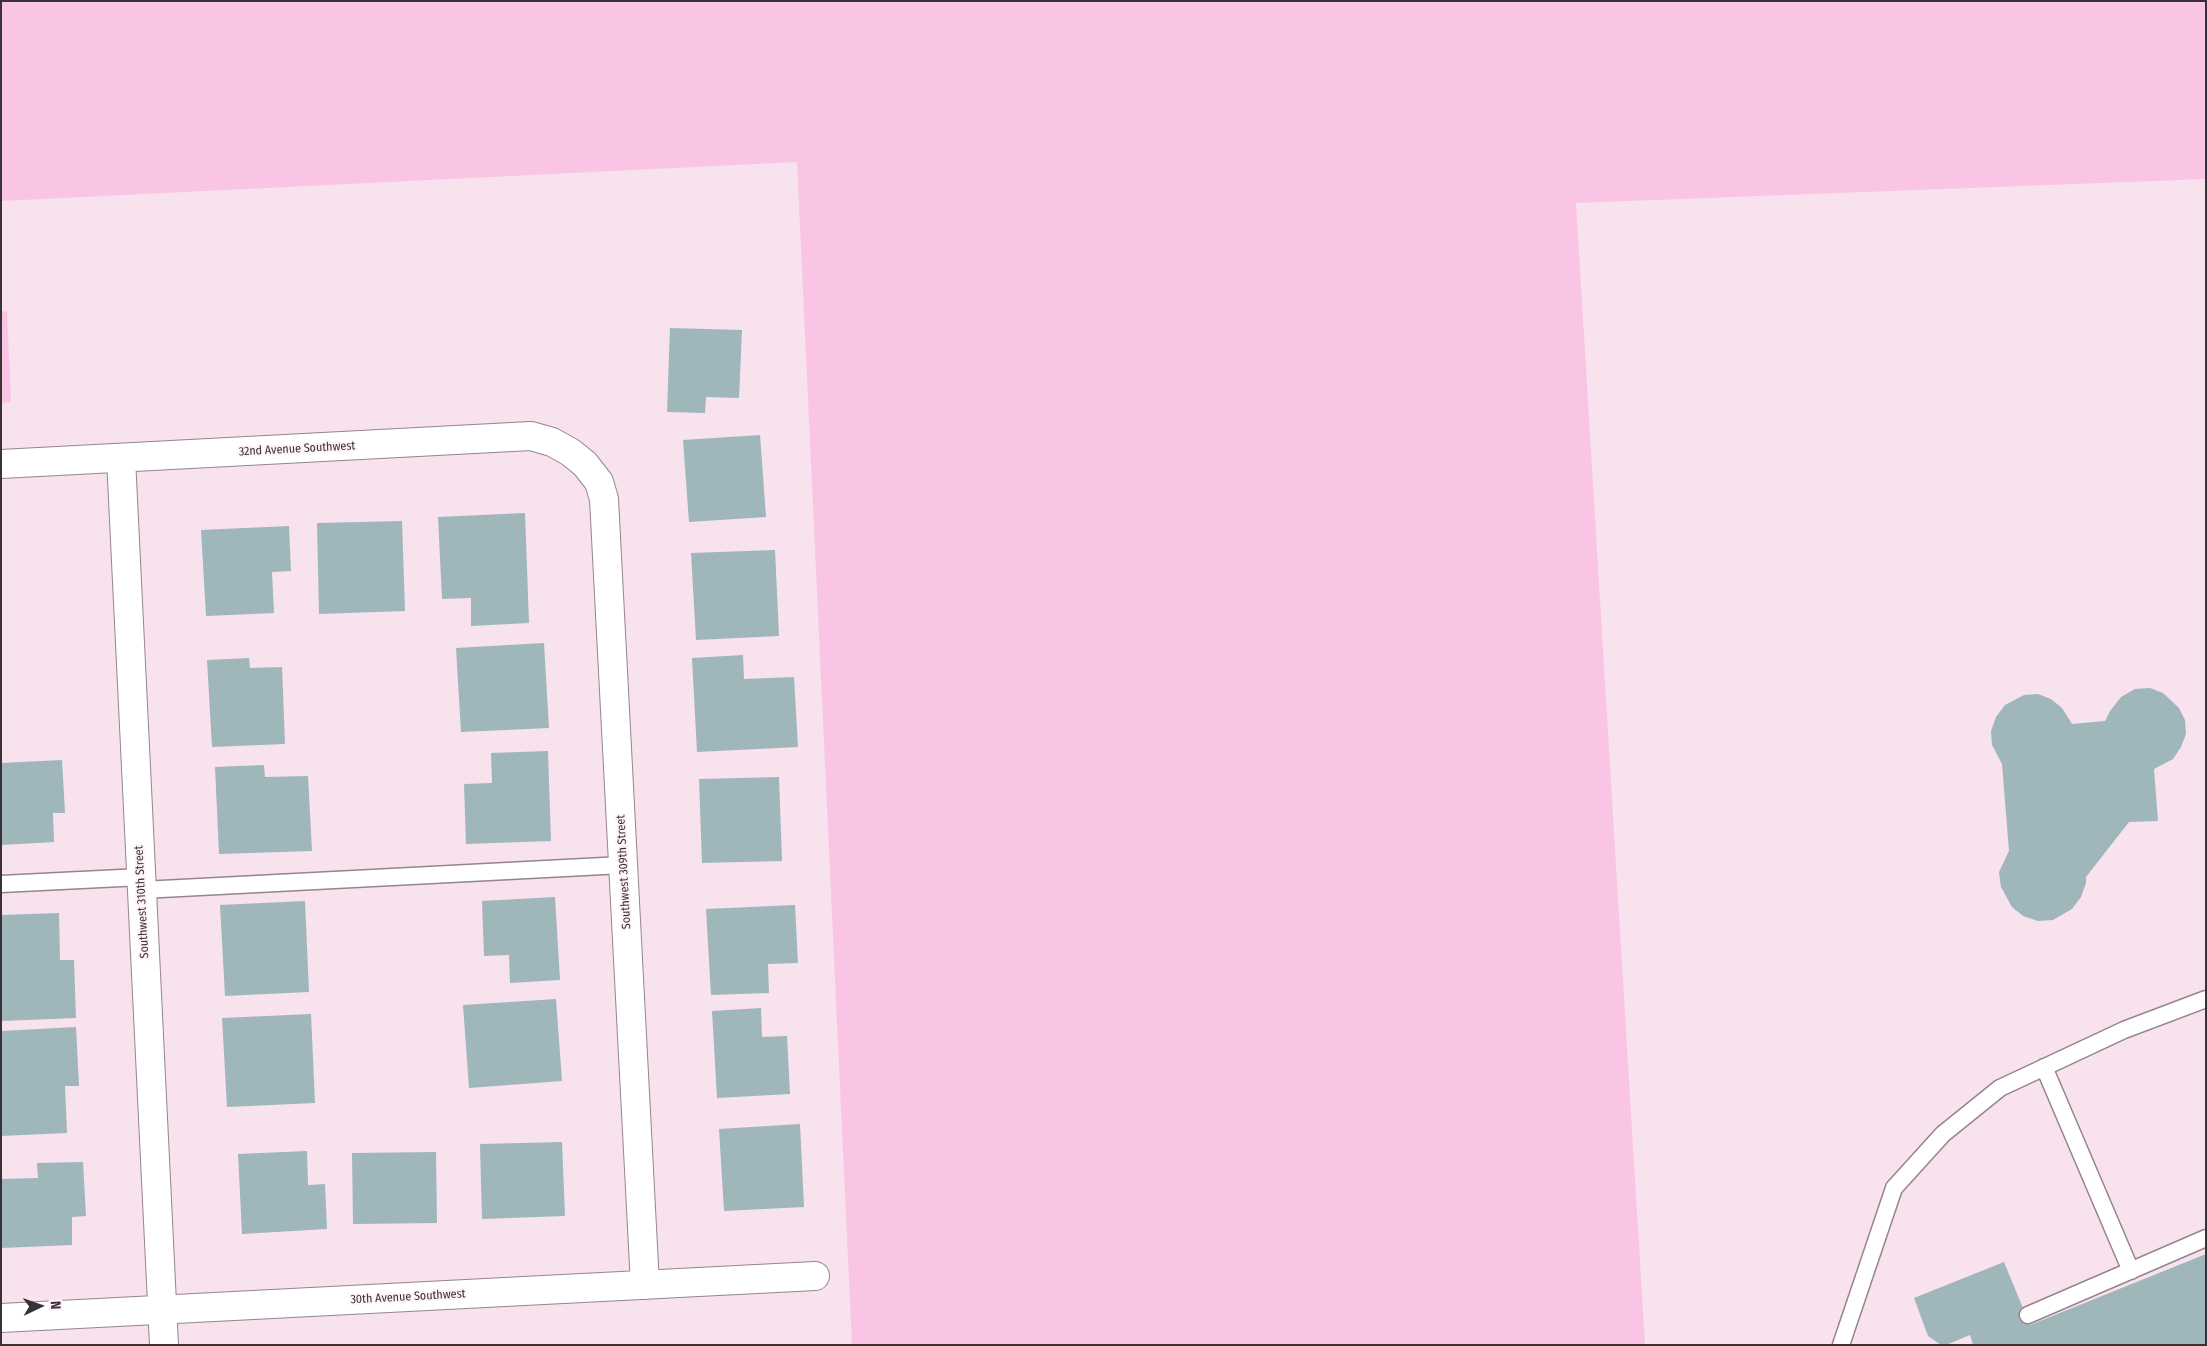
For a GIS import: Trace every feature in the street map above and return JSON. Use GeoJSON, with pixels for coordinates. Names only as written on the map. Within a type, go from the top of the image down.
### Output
{"type":"FeatureCollection","features":[{"type":"Feature","properties":{"kind":"street","name":"32nd Avenue Southwest"},"geometry":{"type":"LineString","coordinates":[[1,464],[530,436],[552,442],[570,452],[585,464]]}},
{"type":"Feature","properties":{"kind":"street","name":"Southwest 310th Street"},"geometry":{"type":"LineString","coordinates":[[121,458],[164,1345]]}},
{"type":"Feature","properties":{"kind":"street","name":"Southwest 309th Street"},"geometry":{"type":"LineString","coordinates":[[585,464],[599,482],[604,499],[646,1285]]}},
{"type":"Feature","properties":{"kind":"street","name":"30th Avenue Southwest"},"geometry":{"type":"LineString","coordinates":[[1,1318],[815,1276]]}},
{"type":"Feature","properties":{"kind":"lane"},"geometry":{"type":"LineString","coordinates":[[1,884],[142,883],[623,864]]}},
{"type":"Feature","properties":{"kind":"lane"},"geometry":{"type":"LineString","coordinates":[[1841,1345],[1894,1188],[1950,1128],[2000,1088],[2124,1030],[2206,999]]}},
{"type":"Feature","properties":{"kind":"lane"},"geometry":{"type":"LineString","coordinates":[[2044,1067],[2131,1271]]}},
{"type":"Feature","properties":{"kind":"lane"},"geometry":{"type":"LineString","coordinates":[[2028,1315],[2206,1238]]}},
{"type":"Feature","properties":{"kind":"shaded area"},"geometry":{"type":"Polygon","coordinates":[[[1,1],[2206,1],[2206,179],[1576,203],[1645,1345],[852,1345],[797,162],[1,201],[1,1]]]}},
{"type":"Feature","properties":{"kind":"shaded area"},"geometry":{"type":"Polygon","coordinates":[[[7,311],[11,402],[1,403],[1,312],[7,311]]]}},
{"type":"Feature","properties":{"kind":"building"},"geometry":{"type":"Polygon","coordinates":[[[670,328],[742,330],[739,398],[706,397],[705,413],[667,412],[670,328]]]}},
{"type":"Feature","properties":{"kind":"building"},"geometry":{"type":"Polygon","coordinates":[[[760,435],[766,517],[689,522],[683,440],[760,435]]]}},
{"type":"Feature","properties":{"kind":"building"},"geometry":{"type":"Polygon","coordinates":[[[525,513],[529,623],[471,626],[471,598],[442,599],[438,517],[525,513]]]}},
{"type":"Feature","properties":{"kind":"building"},"geometry":{"type":"Polygon","coordinates":[[[402,521],[405,611],[319,614],[317,523],[402,521]]]}},
{"type":"Feature","properties":{"kind":"building"},"geometry":{"type":"Polygon","coordinates":[[[289,526],[291,571],[272,572],[274,613],[206,616],[201,530],[289,526]]]}},
{"type":"Feature","properties":{"kind":"building"},"geometry":{"type":"Polygon","coordinates":[[[775,550],[779,636],[696,640],[691,553],[775,550]]]}},
{"type":"Feature","properties":{"kind":"building"},"geometry":{"type":"Polygon","coordinates":[[[544,643],[549,728],[461,732],[456,648],[544,643]]]}},
{"type":"Feature","properties":{"kind":"building"},"geometry":{"type":"Polygon","coordinates":[[[743,655],[744,679],[794,677],[798,747],[697,752],[692,658],[743,655]]]}},
{"type":"Feature","properties":{"kind":"building"},"geometry":{"type":"Polygon","coordinates":[[[249,658],[250,668],[282,667],[285,744],[212,747],[207,660],[249,658]]]}},
{"type":"Feature","properties":{"kind":"building"},"geometry":{"type":"Polygon","coordinates":[[[2150,688],[2163,693],[2179,708],[2185,720],[2186,734],[2181,747],[2173,759],[2154,769],[2158,821],[2129,822],[2086,877],[2081,897],[2072,909],[2053,920],[2038,921],[2023,916],[2012,907],[2001,887],[1999,872],[2009,851],[2002,764],[1992,745],[1991,731],[1996,717],[2005,705],[2024,695],[2038,694],[2051,699],[2062,708],[2072,724],[2105,721],[2121,697],[2135,689],[2150,688]]]}},
{"type":"Feature","properties":{"kind":"building"},"geometry":{"type":"Polygon","coordinates":[[[548,751],[551,841],[466,844],[464,784],[492,783],[491,753],[548,751]]]}},
{"type":"Feature","properties":{"kind":"building"},"geometry":{"type":"Polygon","coordinates":[[[62,760],[65,813],[53,813],[54,842],[1,845],[1,763],[62,760]]]}},
{"type":"Feature","properties":{"kind":"building"},"geometry":{"type":"Polygon","coordinates":[[[264,765],[265,777],[308,776],[312,851],[219,854],[215,767],[264,765]]]}},
{"type":"Feature","properties":{"kind":"building"},"geometry":{"type":"Polygon","coordinates":[[[779,777],[782,861],[702,863],[699,779],[779,777]]]}},
{"type":"Feature","properties":{"kind":"building"},"geometry":{"type":"Polygon","coordinates":[[[555,897],[560,980],[510,983],[509,955],[484,956],[482,901],[555,897]]]}},
{"type":"Feature","properties":{"kind":"building"},"geometry":{"type":"Polygon","coordinates":[[[305,901],[309,992],[225,996],[220,905],[305,901]]]}},
{"type":"Feature","properties":{"kind":"building"},"geometry":{"type":"Polygon","coordinates":[[[795,905],[798,963],[768,964],[769,993],[711,995],[706,909],[795,905]]]}},
{"type":"Feature","properties":{"kind":"building"},"geometry":{"type":"Polygon","coordinates":[[[59,913],[60,960],[74,960],[76,1018],[1,1021],[1,915],[59,913]]]}},
{"type":"Feature","properties":{"kind":"building"},"geometry":{"type":"Polygon","coordinates":[[[556,999],[562,1081],[469,1088],[463,1005],[556,999]]]}},
{"type":"Feature","properties":{"kind":"building"},"geometry":{"type":"Polygon","coordinates":[[[761,1008],[762,1037],[787,1036],[790,1094],[717,1098],[712,1011],[761,1008]]]}},
{"type":"Feature","properties":{"kind":"building"},"geometry":{"type":"Polygon","coordinates":[[[311,1014],[315,1103],[227,1107],[222,1018],[311,1014]]]}},
{"type":"Feature","properties":{"kind":"building"},"geometry":{"type":"Polygon","coordinates":[[[76,1027],[79,1086],[65,1086],[67,1133],[1,1136],[1,1031],[76,1027]]]}},
{"type":"Feature","properties":{"kind":"building"},"geometry":{"type":"Polygon","coordinates":[[[800,1124],[804,1207],[724,1211],[719,1129],[800,1124]]]}},
{"type":"Feature","properties":{"kind":"building"},"geometry":{"type":"Polygon","coordinates":[[[562,1142],[565,1216],[482,1219],[480,1144],[562,1142]]]}},
{"type":"Feature","properties":{"kind":"building"},"geometry":{"type":"Polygon","coordinates":[[[307,1151],[308,1185],[325,1184],[327,1229],[242,1234],[238,1154],[307,1151]]]}},
{"type":"Feature","properties":{"kind":"building"},"geometry":{"type":"Polygon","coordinates":[[[436,1152],[437,1223],[353,1224],[352,1153],[436,1152]]]}},
{"type":"Feature","properties":{"kind":"building"},"geometry":{"type":"Polygon","coordinates":[[[83,1162],[86,1216],[72,1217],[72,1245],[1,1248],[1,1179],[38,1178],[37,1163],[83,1162]]]}},
{"type":"Feature","properties":{"kind":"building"},"geometry":{"type":"Polygon","coordinates":[[[2206,1254],[2206,1345],[1973,1345],[1970,1335],[1946,1345],[1941,1345],[1928,1336],[1914,1298],[2004,1262],[2030,1325],[2206,1254]]]}}]}
